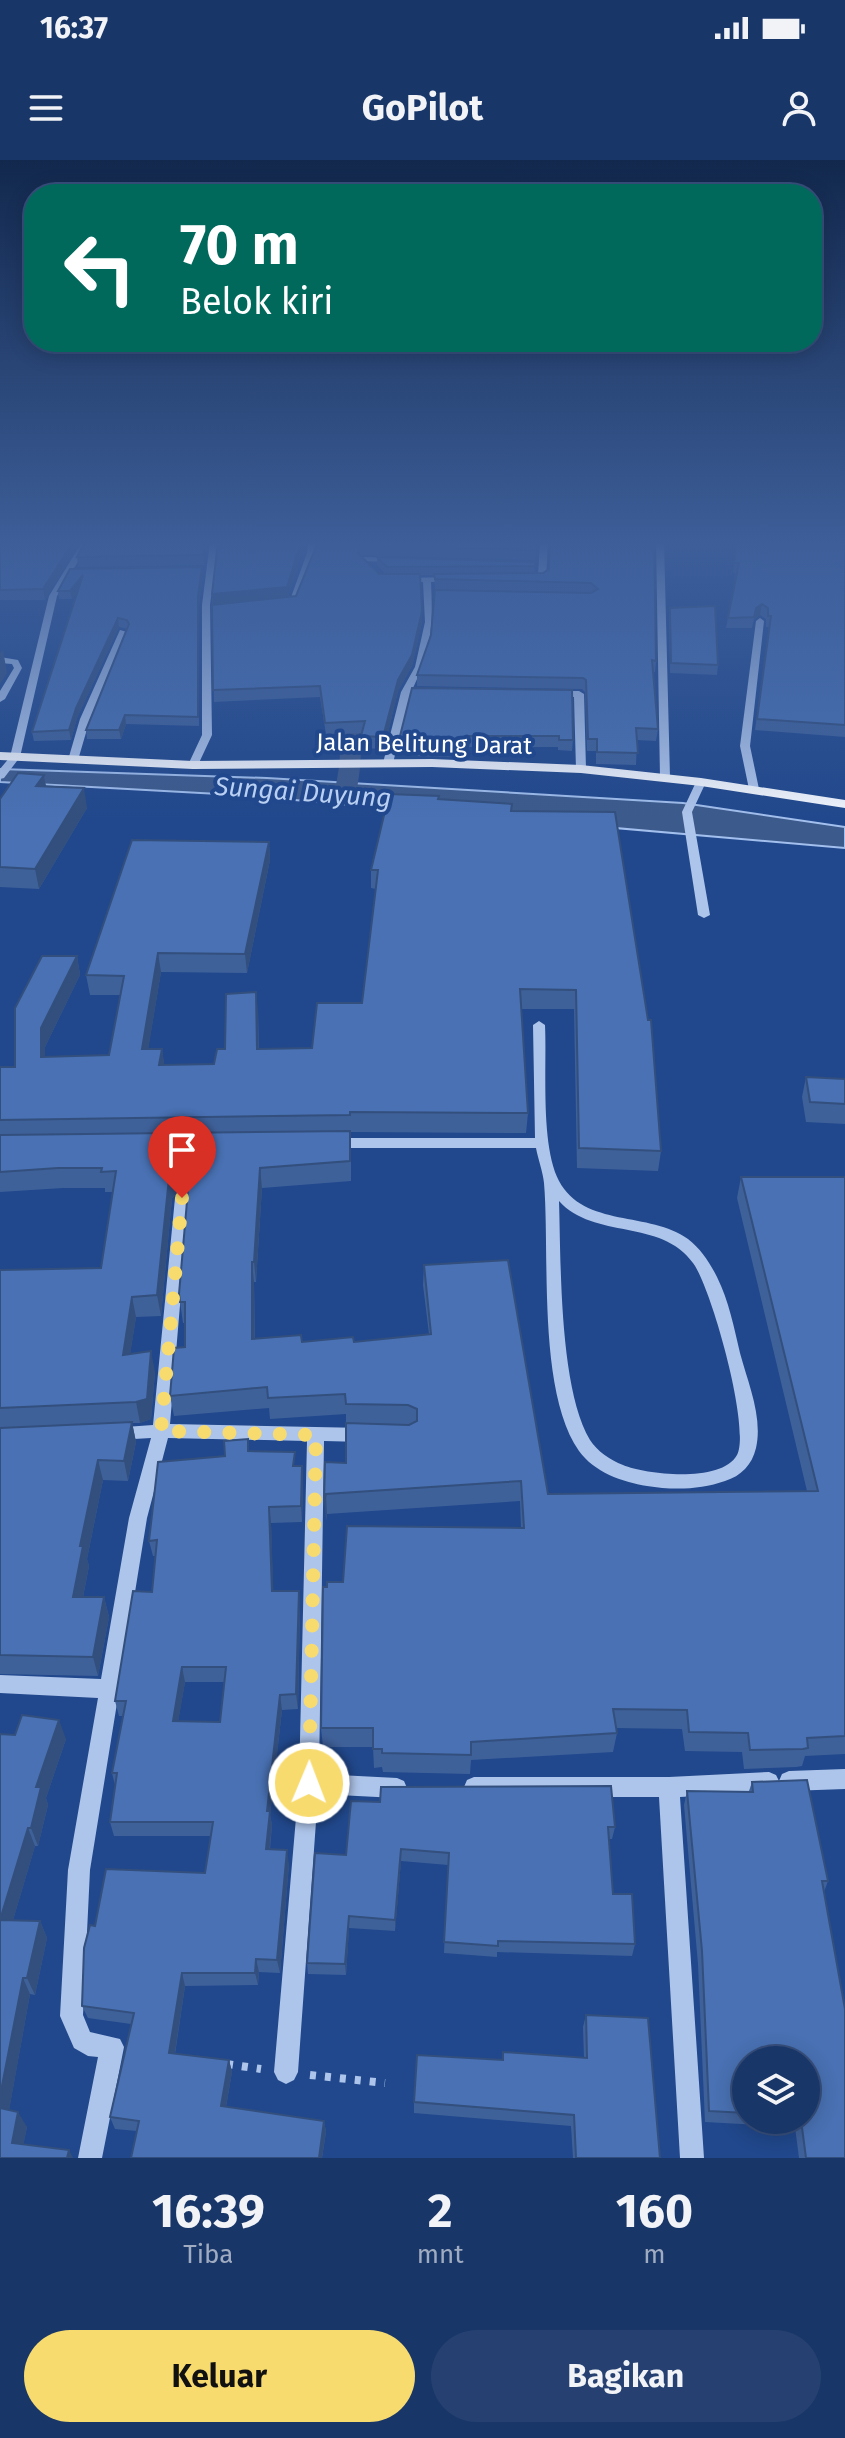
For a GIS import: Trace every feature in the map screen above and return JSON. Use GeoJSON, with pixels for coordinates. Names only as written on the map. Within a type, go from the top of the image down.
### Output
{"type":"FeatureCollection","features":[{"type":"Feature","properties":{"kind":"main road","name":"Jalan Belitung Darat"},"geometry":{"type":"LineString","coordinates":[[8,756],[193,765],[388,763],[581,769],[665,777],[845,804]]}},
{"type":"Feature","properties":{"kind":"street"},"geometry":{"type":"LineString","coordinates":[[1,774],[42,635]]}},
{"type":"Feature","properties":{"kind":"street"},"geometry":{"type":"LineString","coordinates":[[73,760],[85,719],[122,635]]}},
{"type":"Feature","properties":{"kind":"street"},"geometry":{"type":"LineString","coordinates":[[193,765],[207,735],[207,635]]}},
{"type":"Feature","properties":{"kind":"street"},"geometry":{"type":"LineString","coordinates":[[388,763],[406,692],[419,667],[426,635]]}},
{"type":"Feature","properties":{"kind":"street"},"geometry":{"type":"LineString","coordinates":[[662,635],[665,777]]}},
{"type":"Feature","properties":{"kind":"street"},"geometry":{"type":"LineString","coordinates":[[754,789],[745,746],[758,635]]}},
{"type":"Feature","properties":{"kind":"street"},"geometry":{"type":"LineString","coordinates":[[0,660],[15,662],[18,668],[0,699]]}},
{"type":"Feature","properties":{"kind":"street"},"geometry":{"type":"LineString","coordinates":[[406,692],[448,693]]}},
{"type":"Feature","properties":{"kind":"street"},"geometry":{"type":"LineString","coordinates":[[549,694],[579,694],[581,769]]}},
{"type":"Feature","properties":{"kind":"street"},"geometry":{"type":"LineString","coordinates":[[701,782],[687,812],[704,915]]}},
{"type":"Feature","properties":{"kind":"street"},"geometry":{"type":"LineString","coordinates":[[539,1025],[543,1157],[551,1182],[558,1331],[570,1412],[584,1446],[611,1468],[635,1478],[672,1482],[709,1479],[731,1473],[745,1457],[750,1439],[738,1378],[712,1279],[694,1252],[674,1238],[581,1212],[563,1199],[551,1182]]}},
{"type":"Feature","properties":{"kind":"street"},"geometry":{"type":"LineString","coordinates":[[309,1143],[543,1143]]}},
{"type":"Feature","properties":{"kind":"street"},"geometry":{"type":"LineString","coordinates":[[90,2158],[112,2047],[82,2040],[71,2016],[79,1870],[138,1518],[161,1431],[182,1198]]}},
{"type":"Feature","properties":{"kind":"street"},"geometry":{"type":"LineString","coordinates":[[102,1434],[161,1431],[378,1435]]}},
{"type":"Feature","properties":{"kind":"street"},"geometry":{"type":"LineString","coordinates":[[286,2072],[309,1783],[316,1435]]}},
{"type":"Feature","properties":{"kind":"street"},"geometry":{"type":"LineString","coordinates":[[0,1684],[110,1689]]}},
{"type":"Feature","properties":{"kind":"street"},"geometry":{"type":"LineString","coordinates":[[458,1787],[669,1787],[845,1779]]}},
{"type":"Feature","properties":{"kind":"street"},"geometry":{"type":"LineString","coordinates":[[309,1783],[412,1788]]}},
{"type":"Feature","properties":{"kind":"street"},"geometry":{"type":"LineString","coordinates":[[669,1787],[692,2158]]}},
{"type":"Feature","properties":{"kind":"path"},"geometry":{"type":"LineString","coordinates":[[222,2063],[385,2083]]}},
{"type":"Feature","properties":{"kind":"water","name":"Sungai Duyung"},"geometry":{"type":"Polygon","coordinates":[[[0,769],[267,778],[683,803],[845,827],[845,848],[237,795],[0,782],[0,769]]]}},
{"type":"Feature","properties":{"kind":"building"},"geometry":{"type":"Polygon","coordinates":[[[63,635],[110,635],[69,730],[32,732],[63,635]]]}},
{"type":"Feature","properties":{"kind":"building"},"geometry":{"type":"Polygon","coordinates":[[[124,635],[198,635],[198,717],[125,715],[119,730],[86,730],[124,635]]]}},
{"type":"Feature","properties":{"kind":"building"},"geometry":{"type":"Polygon","coordinates":[[[212,635],[416,635],[412,655],[398,680],[383,737],[361,736],[365,721],[325,723],[320,686],[213,690],[212,635]]]}},
{"type":"Feature","properties":{"kind":"building"},"geometry":{"type":"Polygon","coordinates":[[[431,635],[656,635],[656,661],[652,660],[658,729],[636,728],[638,753],[597,752],[597,739],[588,739],[586,680],[583,678],[417,675],[431,635]]]}},
{"type":"Feature","properties":{"kind":"building"},"geometry":{"type":"Polygon","coordinates":[[[670,635],[716,635],[718,665],[671,663],[670,635]]]}},
{"type":"Feature","properties":{"kind":"building"},"geometry":{"type":"Polygon","coordinates":[[[768,635],[845,635],[845,725],[757,719],[768,635]]]}},
{"type":"Feature","properties":{"kind":"building"},"geometry":{"type":"Polygon","coordinates":[[[412,688],[572,690],[573,740],[559,740],[559,736],[466,736],[465,747],[411,746],[411,740],[399,740],[412,688]]]}},
{"type":"Feature","properties":{"kind":"building"},"geometry":{"type":"Polygon","coordinates":[[[18,773],[44,775],[36,786],[84,788],[35,869],[0,867],[0,799],[18,773]]]}},
{"type":"Feature","properties":{"kind":"building"},"geometry":{"type":"Polygon","coordinates":[[[389,794],[512,804],[511,811],[615,812],[648,1020],[651,1020],[661,1151],[579,1148],[576,990],[520,989],[528,1113],[350,1112],[350,1115],[0,1120],[0,1067],[15,1067],[15,1008],[42,956],[77,956],[41,1028],[41,1057],[109,1055],[124,976],[86,975],[132,840],[269,842],[245,954],[158,953],[142,1049],[162,1049],[159,1065],[214,1064],[217,1049],[225,1049],[226,994],[256,992],[257,1049],[312,1048],[317,1003],[362,1003],[378,870],[371,870],[389,794]]]}},
{"type":"Feature","properties":{"kind":"building"},"geometry":{"type":"Polygon","coordinates":[[[806,1077],[845,1079],[845,1104],[810,1102],[806,1077]]]}},
{"type":"Feature","properties":{"kind":"building"},"geometry":{"type":"Polygon","coordinates":[[[350,1131],[350,1161],[260,1168],[252,1262],[252,1339],[301,1335],[302,1342],[353,1337],[354,1342],[431,1334],[424,1265],[508,1260],[548,1494],[818,1491],[741,1177],[845,1177],[845,1736],[807,1738],[808,1748],[803,1749],[750,1750],[748,1733],[689,1732],[687,1710],[613,1709],[617,1733],[471,1742],[471,1755],[382,1753],[382,1749],[373,1749],[373,1728],[321,1728],[323,1587],[327,1587],[327,1582],[343,1582],[347,1526],[524,1528],[521,1481],[326,1494],[324,1501],[325,1462],[346,1463],[346,1423],[409,1425],[417,1421],[417,1409],[408,1405],[346,1404],[345,1394],[268,1398],[267,1387],[170,1396],[174,1348],[185,1347],[185,1302],[180,1302],[179,1294],[189,1178],[179,1170],[169,1178],[157,1295],[132,1297],[123,1355],[151,1351],[147,1399],[0,1408],[0,1270],[101,1268],[116,1171],[58,1168],[0,1172],[0,1135],[350,1131]]]}},
{"type":"Feature","properties":{"kind":"building"},"geometry":{"type":"Polygon","coordinates":[[[132,1422],[124,1461],[98,1460],[80,1546],[83,1546],[73,1597],[104,1597],[93,1657],[0,1655],[0,1428],[132,1422]]]}},
{"type":"Feature","properties":{"kind":"building"},"geometry":{"type":"Polygon","coordinates":[[[248,1439],[248,1451],[295,1452],[293,1466],[302,1466],[301,1506],[269,1507],[272,1591],[299,1591],[296,1694],[280,1695],[267,1811],[270,1811],[266,1849],[287,1850],[277,1960],[256,1959],[255,1973],[182,1973],[169,2053],[229,2060],[221,2106],[324,2121],[319,2158],[131,2158],[139,2121],[110,2117],[134,2013],[82,2006],[84,1948],[90,1925],[95,1926],[106,1869],[205,1873],[213,1822],[110,1822],[117,1773],[112,1773],[126,1701],[115,1701],[133,1591],[152,1592],[157,1540],[149,1541],[158,1462],[225,1456],[224,1441],[248,1439]],[[182,1667],[173,1721],[220,1722],[226,1667],[182,1667]]]}},
{"type":"Feature","properties":{"kind":"building"},"geometry":{"type":"Polygon","coordinates":[[[22,1715],[59,1720],[36,1787],[41,1787],[31,1828],[28,1828],[0,1920],[0,1734],[15,1735],[22,1715]]]}},
{"type":"Feature","properties":{"kind":"building"},"geometry":{"type":"Polygon","coordinates":[[[807,1780],[828,1881],[822,1881],[845,2009],[845,2158],[806,2158],[803,2134],[820,2134],[820,2046],[732,2046],[732,2112],[709,2111],[702,1951],[687,1791],[753,1792],[752,1782],[807,1780]]]}},
{"type":"Feature","properties":{"kind":"building"},"geometry":{"type":"Polygon","coordinates":[[[611,1786],[615,1827],[608,1827],[613,1894],[632,1894],[635,1944],[498,1941],[498,1946],[444,1942],[449,1853],[401,1849],[395,1920],[349,1916],[345,1964],[307,1963],[315,1853],[346,1855],[351,1801],[380,1802],[381,1787],[611,1786]]]}},
{"type":"Feature","properties":{"kind":"building"},"geometry":{"type":"Polygon","coordinates":[[[0,1920],[40,1921],[27,1978],[23,1978],[0,2096],[0,1920]]]}},
{"type":"Feature","properties":{"kind":"building"},"geometry":{"type":"Polygon","coordinates":[[[586,2015],[648,2018],[660,2158],[576,2158],[574,2115],[414,2102],[417,2055],[503,2060],[503,2052],[587,2058],[586,2015]]]}},
{"type":"Feature","properties":{"kind":"building"},"geometry":{"type":"Polygon","coordinates":[[[0,2108],[18,2112],[12,2143],[69,2150],[67,2158],[0,2158],[0,2108]]]}},
{"type":"Feature","properties":{"kind":"waterway","name":"Sungai Duyung"},"geometry":{"type":"LineString","coordinates":[[337,697],[348,722],[352,745],[345,794]]}},
{"type":"Feature","properties":{"kind":"route"},"geometry":{"type":"LineString","coordinates":[[182,1198],[161,1431],[316,1435],[309,1783]]}}]}
